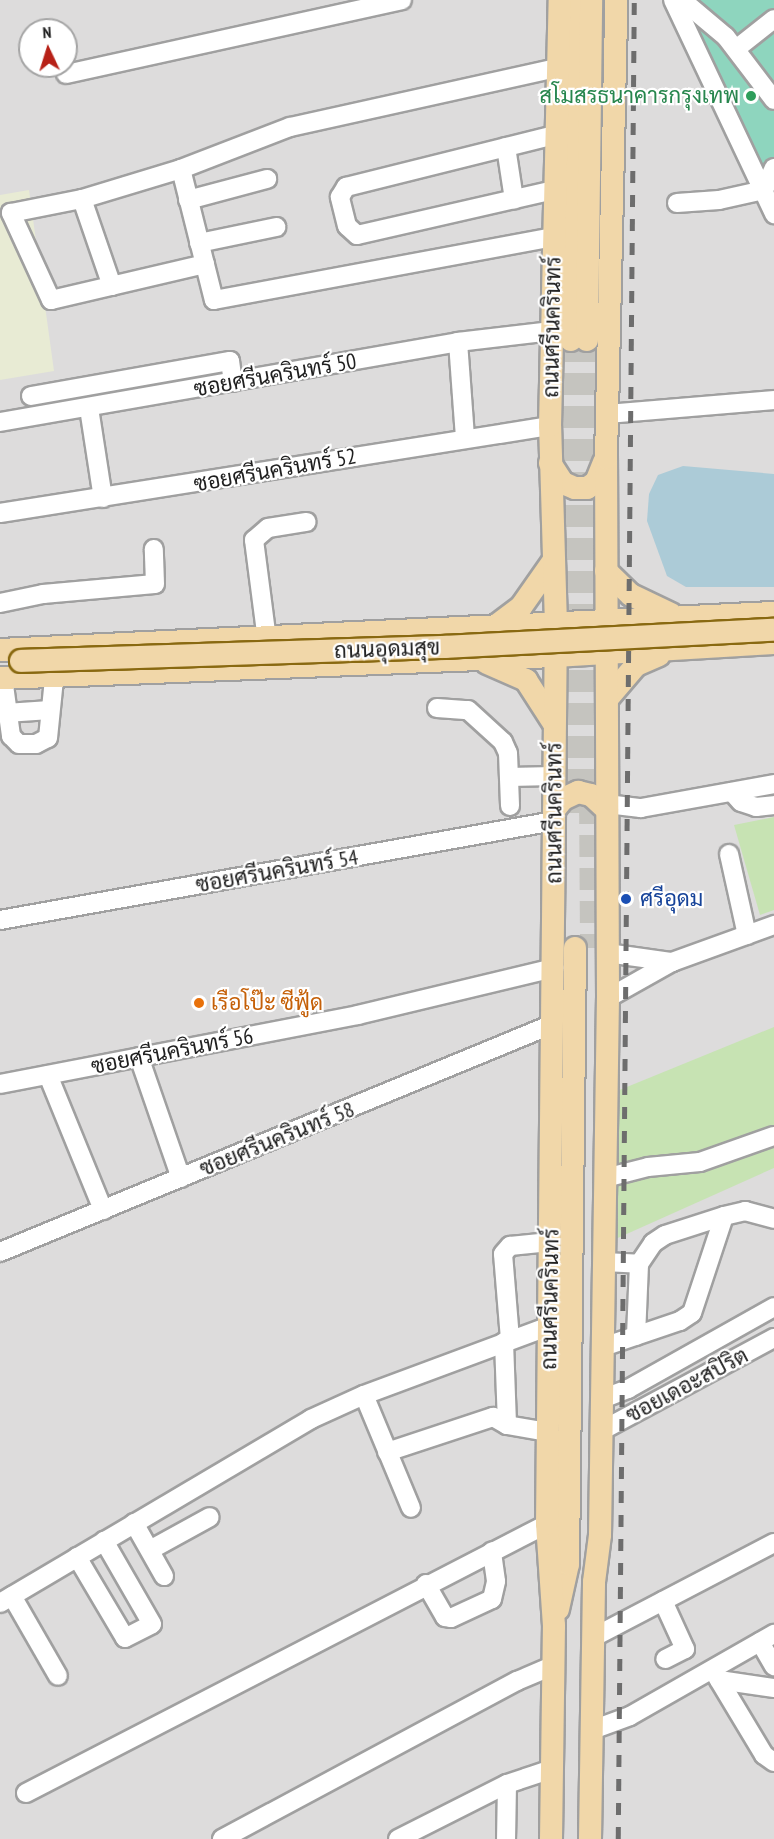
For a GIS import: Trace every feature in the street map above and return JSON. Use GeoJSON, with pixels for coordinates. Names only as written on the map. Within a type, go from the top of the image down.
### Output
{"type":"FeatureCollection","features":[{"type":"Feature","properties":{"kind":"main road","name":"ถนนศรีนครินทร์"},"geometry":{"type":"LineString","coordinates":[[560,0],[556,68],[554,237],[570,337]]}},
{"type":"Feature","properties":{"kind":"main road","name":"ถนนศรีนครินทร์"},"geometry":{"type":"LineString","coordinates":[[570,337],[575,0]]}},
{"type":"Feature","properties":{"kind":"main road","name":"ถนนศรีนครินทร์"},"geometry":{"type":"LineString","coordinates":[[550,1839],[554,1626],[547,1524],[556,625],[550,426],[570,337],[591,0]]}},
{"type":"Feature","properties":{"kind":"main road","name":"ถนนศรีนครินทร์"},"geometry":{"type":"LineString","coordinates":[[554,1626],[568,1564],[591,950],[607,845],[606,458],[616,0]]}},
{"type":"Feature","properties":{"kind":"main road"},"geometry":{"type":"LineString","coordinates":[[550,463],[563,483],[587,488],[596,482],[606,458]]}},
{"type":"Feature","properties":{"kind":"main road"},"geometry":{"type":"LineString","coordinates":[[493,628],[521,607],[554,560]]}},
{"type":"Feature","properties":{"kind":"main road"},"geometry":{"type":"LineString","coordinates":[[606,571],[649,606],[678,617]]}},
{"type":"Feature","properties":{"kind":"main road","name":"ถนนอุดมสุข"},"geometry":{"type":"LineString","coordinates":[[0,650],[267,640],[774,613]]}},
{"type":"Feature","properties":{"kind":"main road"},"geometry":{"type":"LineString","coordinates":[[735,615],[722,620],[715,631],[722,642],[737,645]]}},
{"type":"Feature","properties":{"kind":"main road","name":"ถนนอุดมสุข"},"geometry":{"type":"LineString","coordinates":[[6,670],[774,630]]}},
{"type":"Feature","properties":{"kind":"main road"},"geometry":{"type":"LineString","coordinates":[[349,635],[363,645],[364,651],[361,659],[350,666]]}},
{"type":"Feature","properties":{"kind":"main road","name":"ถนนอุดมสุข"},"geometry":{"type":"LineString","coordinates":[[6,670],[54,679],[606,654],[774,643]]}},
{"type":"Feature","properties":{"kind":"main road"},"geometry":{"type":"LineString","coordinates":[[607,699],[636,665],[670,650]]}},
{"type":"Feature","properties":{"kind":"main road"},"geometry":{"type":"LineString","coordinates":[[474,660],[495,665],[526,680],[554,724]]}},
{"type":"Feature","properties":{"kind":"main road"},"geometry":{"type":"LineString","coordinates":[[554,816],[570,794],[578,792],[591,795],[607,807]]}},
{"type":"Feature","properties":{"kind":"main road","name":"ถนนศรีนครินทร์"},"geometry":{"type":"LineString","coordinates":[[590,1839],[594,1582],[600,1535],[608,998],[591,950]]}},
{"type":"Feature","properties":{"kind":"main road","name":"ถนนศรีนครินทร์"},"geometry":{"type":"LineString","coordinates":[[591,950],[583,1538],[594,1582]]}},
{"type":"Feature","properties":{"kind":"street"},"geometry":{"type":"LineString","coordinates":[[78,71],[402,0]]}},
{"type":"Feature","properties":{"kind":"street"},"geometry":{"type":"LineString","coordinates":[[673,0],[774,214]]}},
{"type":"Feature","properties":{"kind":"street"},"geometry":{"type":"LineString","coordinates":[[682,0],[736,49],[774,100]]}},
{"type":"Feature","properties":{"kind":"street"},"geometry":{"type":"LineString","coordinates":[[736,49],[774,19]]}},
{"type":"Feature","properties":{"kind":"street"},"geometry":{"type":"LineString","coordinates":[[205,264],[51,300],[11,213],[82,199],[181,169],[290,127],[556,68]]}},
{"type":"Feature","properties":{"kind":"street"},"geometry":{"type":"LineString","coordinates":[[554,190],[357,235],[347,226],[340,197],[346,187],[555,135]]}},
{"type":"Feature","properties":{"kind":"street"},"geometry":{"type":"LineString","coordinates":[[506,147],[514,199]]}},
{"type":"Feature","properties":{"kind":"street"},"geometry":{"type":"LineString","coordinates":[[764,190],[774,168]]}},
{"type":"Feature","properties":{"kind":"street"},"geometry":{"type":"LineString","coordinates":[[181,169],[214,300],[554,237]]}},
{"type":"Feature","properties":{"kind":"street"},"geometry":{"type":"LineString","coordinates":[[188,200],[267,179]]}},
{"type":"Feature","properties":{"kind":"street"},"geometry":{"type":"LineString","coordinates":[[677,203],[711,202],[764,190]]}},
{"type":"Feature","properties":{"kind":"street"},"geometry":{"type":"LineString","coordinates":[[82,199],[112,286]]}},
{"type":"Feature","properties":{"kind":"street"},"geometry":{"type":"LineString","coordinates":[[199,243],[276,227]]}},
{"type":"Feature","properties":{"kind":"street","name":"ซอยศรีนครินทร์ 50"},"geometry":{"type":"LineString","coordinates":[[0,422],[458,342],[570,337]]}},
{"type":"Feature","properties":{"kind":"street"},"geometry":{"type":"LineString","coordinates":[[458,342],[465,438]]}},
{"type":"Feature","properties":{"kind":"street"},"geometry":{"type":"LineString","coordinates":[[31,396],[230,361],[233,382]]}},
{"type":"Feature","properties":{"kind":"street"},"geometry":{"type":"LineString","coordinates":[[607,414],[774,400]]}},
{"type":"Feature","properties":{"kind":"street"},"geometry":{"type":"LineString","coordinates":[[89,408],[103,498]]}},
{"type":"Feature","properties":{"kind":"street","name":"ซอยศรีนครินทร์ 52"},"geometry":{"type":"LineString","coordinates":[[0,513],[550,426]]}},
{"type":"Feature","properties":{"kind":"street"},"geometry":{"type":"LineString","coordinates":[[267,640],[255,540],[268,528],[306,522]]}},
{"type":"Feature","properties":{"kind":"street"},"geometry":{"type":"LineString","coordinates":[[0,603],[43,594],[155,584],[154,549]]}},
{"type":"Feature","properties":{"kind":"street"},"geometry":{"type":"LineString","coordinates":[[6,670],[6,713],[14,741],[36,744],[48,738],[54,679]]}},
{"type":"Feature","properties":{"kind":"street"},"geometry":{"type":"LineString","coordinates":[[437,708],[468,710],[503,742],[509,777],[510,806]]}},
{"type":"Feature","properties":{"kind":"street"},"geometry":{"type":"LineString","coordinates":[[6,713],[50,710]]}},
{"type":"Feature","properties":{"kind":"street"},"geometry":{"type":"LineString","coordinates":[[509,777],[554,776]]}},
{"type":"Feature","properties":{"kind":"street"},"geometry":{"type":"LineString","coordinates":[[607,807],[641,808],[774,784]]}},
{"type":"Feature","properties":{"kind":"street"},"geometry":{"type":"LineString","coordinates":[[732,792],[741,802],[756,807],[774,805]]}},
{"type":"Feature","properties":{"kind":"street","name":"ซอยศรีนครินทร์ 54"},"geometry":{"type":"LineString","coordinates":[[0,920],[554,816]]}},
{"type":"Feature","properties":{"kind":"street"},"geometry":{"type":"LineString","coordinates":[[729,854],[747,935]]}},
{"type":"Feature","properties":{"kind":"street"},"geometry":{"type":"LineString","coordinates":[[608,998],[672,962],[774,925]]}},
{"type":"Feature","properties":{"kind":"street"},"geometry":{"type":"LineString","coordinates":[[591,950],[672,962]]}},
{"type":"Feature","properties":{"kind":"street","name":"ซอยศรีนครินทร์ 56"},"geometry":{"type":"LineString","coordinates":[[0,1084],[358,1015],[554,968]]}},
{"type":"Feature","properties":{"kind":"street","name":"ซอยศรีนครินทร์ 58"},"geometry":{"type":"LineString","coordinates":[[0,1252],[553,1024]]}},
{"type":"Feature","properties":{"kind":"street"},"geometry":{"type":"LineString","coordinates":[[139,1057],[182,1178]]}},
{"type":"Feature","properties":{"kind":"street"},"geometry":{"type":"LineString","coordinates":[[48,1075],[103,1210]]}},
{"type":"Feature","properties":{"kind":"street"},"geometry":{"type":"LineString","coordinates":[[605,1178],[648,1167],[700,1162],[774,1136]]}},
{"type":"Feature","properties":{"kind":"street"},"geometry":{"type":"LineString","coordinates":[[636,1336],[639,1264],[653,1243],[665,1235],[745,1211],[774,1219]]}},
{"type":"Feature","properties":{"kind":"street"},"geometry":{"type":"LineString","coordinates":[[603,1347],[680,1321],[692,1313],[724,1216]]}},
{"type":"Feature","properties":{"kind":"street"},"geometry":{"type":"LineString","coordinates":[[507,1425],[507,1341],[503,1254],[510,1246],[550,1242]]}},
{"type":"Feature","properties":{"kind":"street"},"geometry":{"type":"LineString","coordinates":[[604,1262],[639,1264]]}},
{"type":"Feature","properties":{"kind":"street"},"geometry":{"type":"LineString","coordinates":[[602,1399],[628,1389],[774,1307]]}},
{"type":"Feature","properties":{"kind":"street"},"geometry":{"type":"LineString","coordinates":[[58,1676],[6,1600],[311,1419],[364,1395],[550,1326]]}},
{"type":"Feature","properties":{"kind":"street","name":"ซอยเดอะสปิริต"},"geometry":{"type":"LineString","coordinates":[[601,1431],[774,1338]]}},
{"type":"Feature","properties":{"kind":"street"},"geometry":{"type":"LineString","coordinates":[[364,1395],[411,1508]]}},
{"type":"Feature","properties":{"kind":"street"},"geometry":{"type":"LineString","coordinates":[[387,1452],[493,1417],[507,1425],[548,1432]]}},
{"type":"Feature","properties":{"kind":"street"},"geometry":{"type":"LineString","coordinates":[[150,1550],[210,1517]]}},
{"type":"Feature","properties":{"kind":"street"},"geometry":{"type":"LineString","coordinates":[[134,1523],[164,1576]]}},
{"type":"Feature","properties":{"kind":"street"},"geometry":{"type":"LineString","coordinates":[[26,1793],[426,1584],[547,1524]]}},
{"type":"Feature","properties":{"kind":"street"},"geometry":{"type":"LineString","coordinates":[[77,1557],[125,1638],[152,1624],[104,1541]]}},
{"type":"Feature","properties":{"kind":"street"},"geometry":{"type":"LineString","coordinates":[[594,1637],[774,1542]]}},
{"type":"Feature","properties":{"kind":"street"},"geometry":{"type":"LineString","coordinates":[[426,1584],[445,1617],[451,1618],[492,1599],[496,1581],[492,1551]]}},
{"type":"Feature","properties":{"kind":"street"},"geometry":{"type":"LineString","coordinates":[[663,1601],[685,1649],[665,1659]]}},
{"type":"Feature","properties":{"kind":"street"},"geometry":{"type":"LineString","coordinates":[[592,1730],[630,1716],[716,1675],[767,1638],[774,1666]]}},
{"type":"Feature","properties":{"kind":"street"},"geometry":{"type":"LineString","coordinates":[[222,1839],[507,1686],[552,1666]]}},
{"type":"Feature","properties":{"kind":"street"},"geometry":{"type":"LineString","coordinates":[[716,1675],[774,1688]]}},
{"type":"Feature","properties":{"kind":"street"},"geometry":{"type":"LineString","coordinates":[[716,1675],[764,1755],[774,1762]]}},
{"type":"Feature","properties":{"kind":"street"},"geometry":{"type":"LineString","coordinates":[[398,1839],[507,1784],[552,1769]]}},
{"type":"Feature","properties":{"kind":"street"},"geometry":{"type":"LineString","coordinates":[[506,1839],[507,1784]]}},
{"type":"Feature","properties":{"kind":"shaded area"},"geometry":{"type":"Polygon","coordinates":[[[0,0],[774,0],[774,1839],[0,1839],[0,0]]]}},
{"type":"Feature","properties":{"kind":"green space","name":"สโมสรธนาคารกรุงเทพ"},"geometry":{"type":"Polygon","coordinates":[[[682,0],[774,0],[774,191],[682,0]]]}},
{"type":"Feature","properties":{"kind":"green space"},"geometry":{"type":"Polygon","coordinates":[[[29,190],[54,371],[0,380],[0,195],[29,190]]]}},
{"type":"Feature","properties":{"kind":"green space"},"geometry":{"type":"Polygon","coordinates":[[[774,817],[774,910],[760,915],[734,825],[774,817]]]}},
{"type":"Feature","properties":{"kind":"green space"},"geometry":{"type":"Polygon","coordinates":[[[774,1027],[774,1168],[611,1241],[617,1091],[774,1027]]]}},
{"type":"Feature","properties":{"kind":"water"},"geometry":{"type":"Polygon","coordinates":[[[683,466],[774,474],[774,587],[686,587],[667,576],[647,521],[649,494],[658,475],[683,466]]]}},
{"type":"Feature","properties":{"kind":"tunnel"},"geometry":{"type":"LineString","coordinates":[[571,340],[574,813]]}},
{"type":"Feature","properties":{"kind":"tunnel"},"geometry":{"type":"LineString","coordinates":[[587,340],[591,948]]}},
{"type":"Feature","properties":{"kind":"railway"},"geometry":{"type":"LineString","coordinates":[[618,1839],[634,0]]}},
{"type":"Feature","properties":{"kind":"place","name":"สโมสรธนาคารกรุงเทพ"},"geometry":{"type":"Point","coordinates":[751,96]}},
{"type":"Feature","properties":{"kind":"place","name":"ศรีอุดม"},"geometry":{"type":"Point","coordinates":[626,899]}},
{"type":"Feature","properties":{"kind":"place","name":"เรือโป๊ะ ซีฟู้ด"},"geometry":{"type":"Point","coordinates":[199,1003]}}]}
